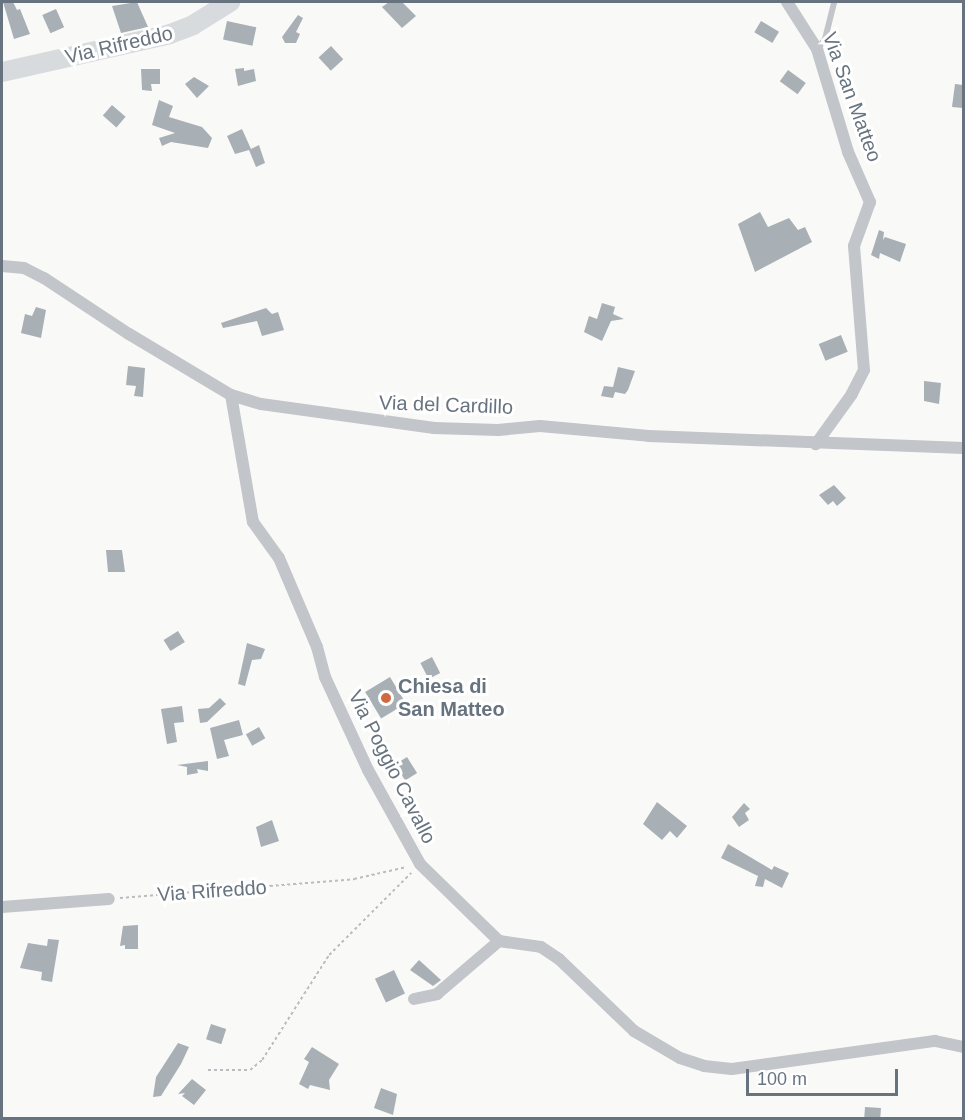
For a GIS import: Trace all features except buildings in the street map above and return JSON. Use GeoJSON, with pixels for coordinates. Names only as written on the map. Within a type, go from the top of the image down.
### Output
{"type":"FeatureCollection","features":[{"type":"Feature","properties":{"kind":"main road","name":"Via Rifreddo"},"geometry":{"type":"LineString","coordinates":[[2,72],[170,34],[193,25],[230,2]]}},
{"type":"Feature","properties":{"kind":"street","name":"Via San Matteo"},"geometry":{"type":"LineString","coordinates":[[787,2],[817,49],[848,152],[870,202],[854,246],[864,370],[852,394],[816,444]]}},
{"type":"Feature","properties":{"kind":"street","name":"Via del Cardillo"},"geometry":{"type":"LineString","coordinates":[[2,266],[24,268],[44,278],[129,334],[231,395],[261,404],[434,428],[498,430],[540,426],[816,444],[963,448]]}},
{"type":"Feature","properties":{"kind":"street","name":"Via Poggio Cavallo"},"geometry":{"type":"LineString","coordinates":[[231,395],[253,522],[279,558],[317,647],[325,678],[374,780],[420,864],[499,941]]}},
{"type":"Feature","properties":{"kind":"street"},"geometry":{"type":"LineString","coordinates":[[2,907],[109,898]]}},
{"type":"Feature","properties":{"kind":"street"},"geometry":{"type":"LineString","coordinates":[[414,999],[437,994],[499,941],[542,947],[559,959],[614,1015],[657,1046],[704,1066],[732,1069],[935,1041],[963,1047]]}},
{"type":"Feature","properties":{"kind":"lane"},"geometry":{"type":"LineString","coordinates":[[817,49],[825,39],[834,2]]}},
{"type":"Feature","properties":{"kind":"path","name":"Via Rifreddo"},"geometry":{"type":"LineString","coordinates":[[109,898],[354,879],[420,864]]}},
{"type":"Feature","properties":{"kind":"path"},"geometry":{"type":"LineString","coordinates":[[207,1070],[250,1070],[262,1060],[329,956],[420,864]]}},
{"type":"Feature","properties":{"kind":"place","name":"Chiesa di San Matteo"},"geometry":{"type":"Point","coordinates":[386,698]}}]}
